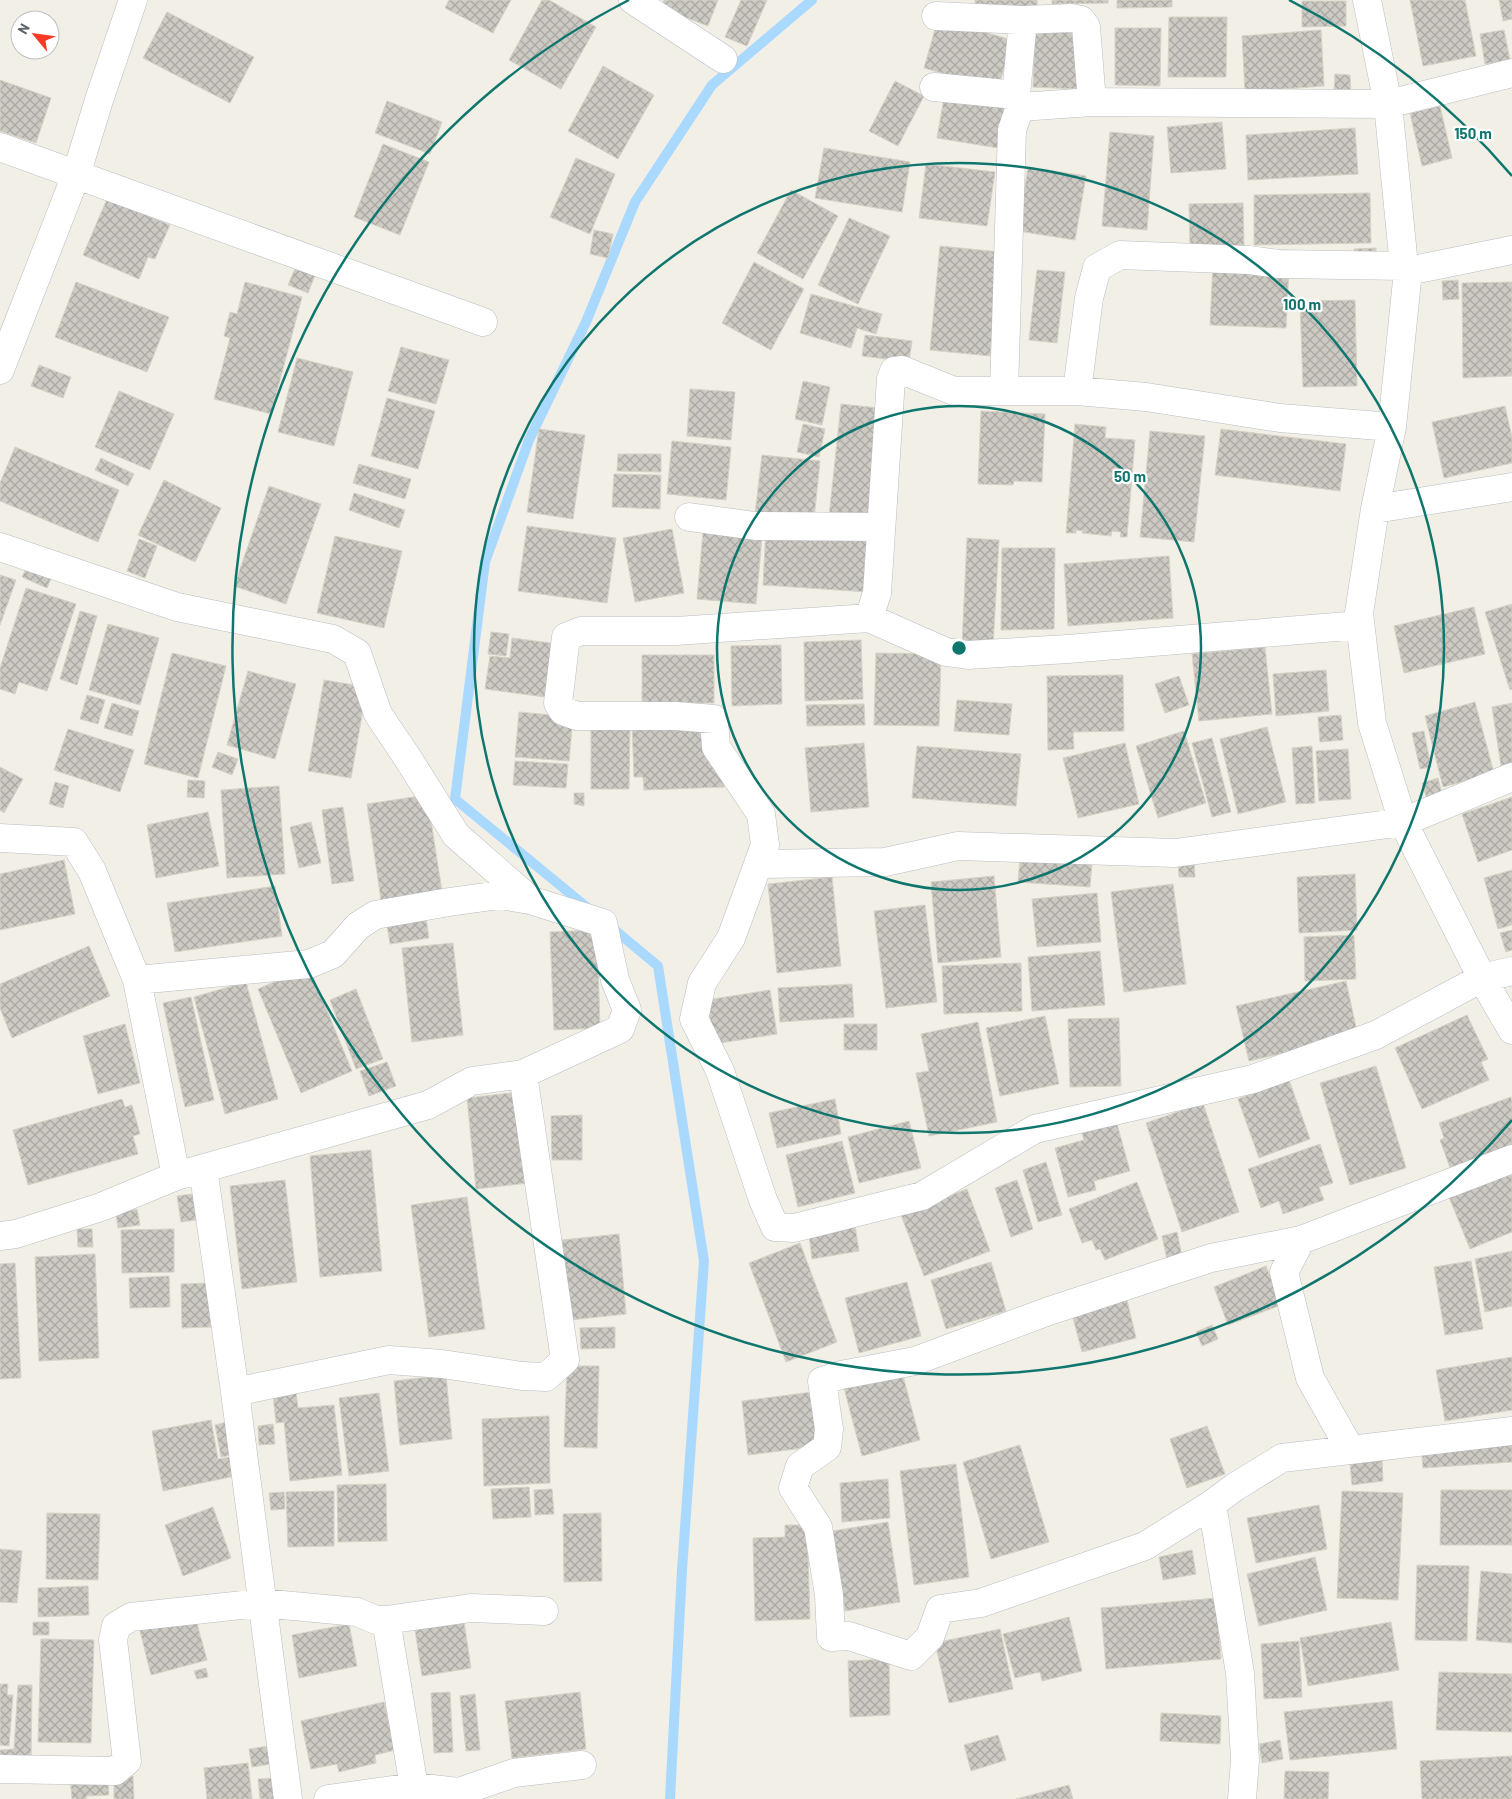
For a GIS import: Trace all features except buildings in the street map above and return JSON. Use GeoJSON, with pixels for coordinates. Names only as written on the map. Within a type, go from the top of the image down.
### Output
{"type":"FeatureCollection","features":[{"type":"Feature","properties":{"kind":"street"},"geometry":{"type":"LineString","coordinates":[[0,370],[76,175],[133,0]]}},
{"type":"Feature","properties":{"kind":"street"},"geometry":{"type":"LineString","coordinates":[[632,0],[723,59]]}},
{"type":"Feature","properties":{"kind":"street"},"geometry":{"type":"LineString","coordinates":[[1367,0],[1388,104],[1406,269],[1392,427],[1359,613],[1372,723],[1403,822],[1482,978],[1512,1030]]}},
{"type":"Feature","properties":{"kind":"street"},"geometry":{"type":"LineString","coordinates":[[936,16],[1023,20],[1071,18],[1081,20],[1086,27],[1092,102]]}},
{"type":"Feature","properties":{"kind":"street"},"geometry":{"type":"LineString","coordinates":[[1004,391],[1012,130],[1018,101],[1023,20]]}},
{"type":"Feature","properties":{"kind":"street"},"geometry":{"type":"LineString","coordinates":[[934,87],[1018,101],[1388,104],[1512,73]]}},
{"type":"Feature","properties":{"kind":"street"},"geometry":{"type":"LineString","coordinates":[[0,147],[483,322]]}},
{"type":"Feature","properties":{"kind":"street"},"geometry":{"type":"LineString","coordinates":[[1077,391],[1089,298],[1097,268],[1120,255],[1406,269],[1512,250]]}},
{"type":"Feature","properties":{"kind":"street"},"geometry":{"type":"LineString","coordinates":[[869,618],[877,593],[891,379],[894,371],[902,370],[954,391],[1077,391],[1146,397],[1280,418],[1392,427]]}},
{"type":"Feature","properties":{"kind":"street"},"geometry":{"type":"LineString","coordinates":[[1376,509],[1512,487]]}},
{"type":"Feature","properties":{"kind":"street"},"geometry":{"type":"LineString","coordinates":[[689,518],[755,526],[880,527]]}},
{"type":"Feature","properties":{"kind":"street"},"geometry":{"type":"LineString","coordinates":[[0,547],[177,607],[333,639],[357,653],[378,714],[456,835],[530,900]]}},
{"type":"Feature","properties":{"kind":"street"},"geometry":{"type":"LineString","coordinates":[[1360,624],[1078,648],[968,655],[946,652],[869,618],[676,631],[580,631],[566,637],[558,703],[563,711],[576,716],[676,716],[714,719],[716,747],[761,814],[765,845],[731,938],[702,983],[694,1019],[720,1072],[763,1200],[775,1227],[794,1228],[922,1196],[1035,1129],[1253,1079],[1376,1035],[1482,978],[1512,970]]}},
{"type":"Feature","properties":{"kind":"street"},"geometry":{"type":"LineString","coordinates":[[758,864],[885,862],[958,846],[1175,853],[1403,822],[1512,777]]}},
{"type":"Feature","properties":{"kind":"street"},"geometry":{"type":"LineString","coordinates":[[0,838],[74,842],[92,871],[137,980],[176,1176]]}},
{"type":"Feature","properties":{"kind":"street"},"geometry":{"type":"LineString","coordinates":[[0,1236],[16,1234],[101,1207],[176,1176],[428,1105],[472,1081],[523,1074],[620,1029],[626,1010],[615,980],[603,923],[530,900],[500,895],[375,915],[358,926],[333,954],[309,964],[137,980]]}},
{"type":"Feature","properties":{"kind":"street"},"geometry":{"type":"LineString","coordinates":[[234,1392],[389,1360],[442,1364],[522,1376],[546,1377],[565,1360],[523,1074]]}},
{"type":"Feature","properties":{"kind":"street"},"geometry":{"type":"LineString","coordinates":[[1512,1160],[1300,1240],[1211,1258],[1049,1311],[915,1361],[841,1375],[822,1381],[829,1428],[827,1447],[800,1466],[793,1488],[818,1528],[829,1595],[831,1637],[849,1636],[911,1656],[930,1636],[940,1609],[981,1603],[1145,1546],[1212,1504],[1234,1487],[1282,1458],[1512,1431]]}},
{"type":"Feature","properties":{"kind":"street"},"geometry":{"type":"LineString","coordinates":[[203,1168],[288,1799]]}},
{"type":"Feature","properties":{"kind":"street"},"geometry":{"type":"LineString","coordinates":[[1300,1240],[1284,1272],[1310,1378],[1350,1449]]}},
{"type":"Feature","properties":{"kind":"street"},"geometry":{"type":"LineString","coordinates":[[1212,1504],[1240,1673],[1245,1760],[1242,1799]]}},
{"type":"Feature","properties":{"kind":"street"},"geometry":{"type":"LineString","coordinates":[[0,1769],[115,1771],[127,1761],[113,1640],[116,1626],[131,1617],[261,1603],[356,1612],[376,1620],[471,1608],[544,1610]]}},
{"type":"Feature","properties":{"kind":"street"},"geometry":{"type":"LineString","coordinates":[[386,1620],[414,1787]]}},
{"type":"Feature","properties":{"kind":"street"},"geometry":{"type":"LineString","coordinates":[[328,1799],[414,1787],[459,1792],[514,1773],[582,1764]]}},
{"type":"Feature","properties":{"kind":"waterway"},"geometry":{"type":"LineString","coordinates":[[589,909],[455,799],[485,562],[529,440],[586,322],[635,202],[712,85],[812,0]]}},
{"type":"Feature","properties":{"kind":"waterway"},"geometry":{"type":"LineString","coordinates":[[610,926],[658,966],[704,1261],[682,1570],[670,1799]]}}]}
